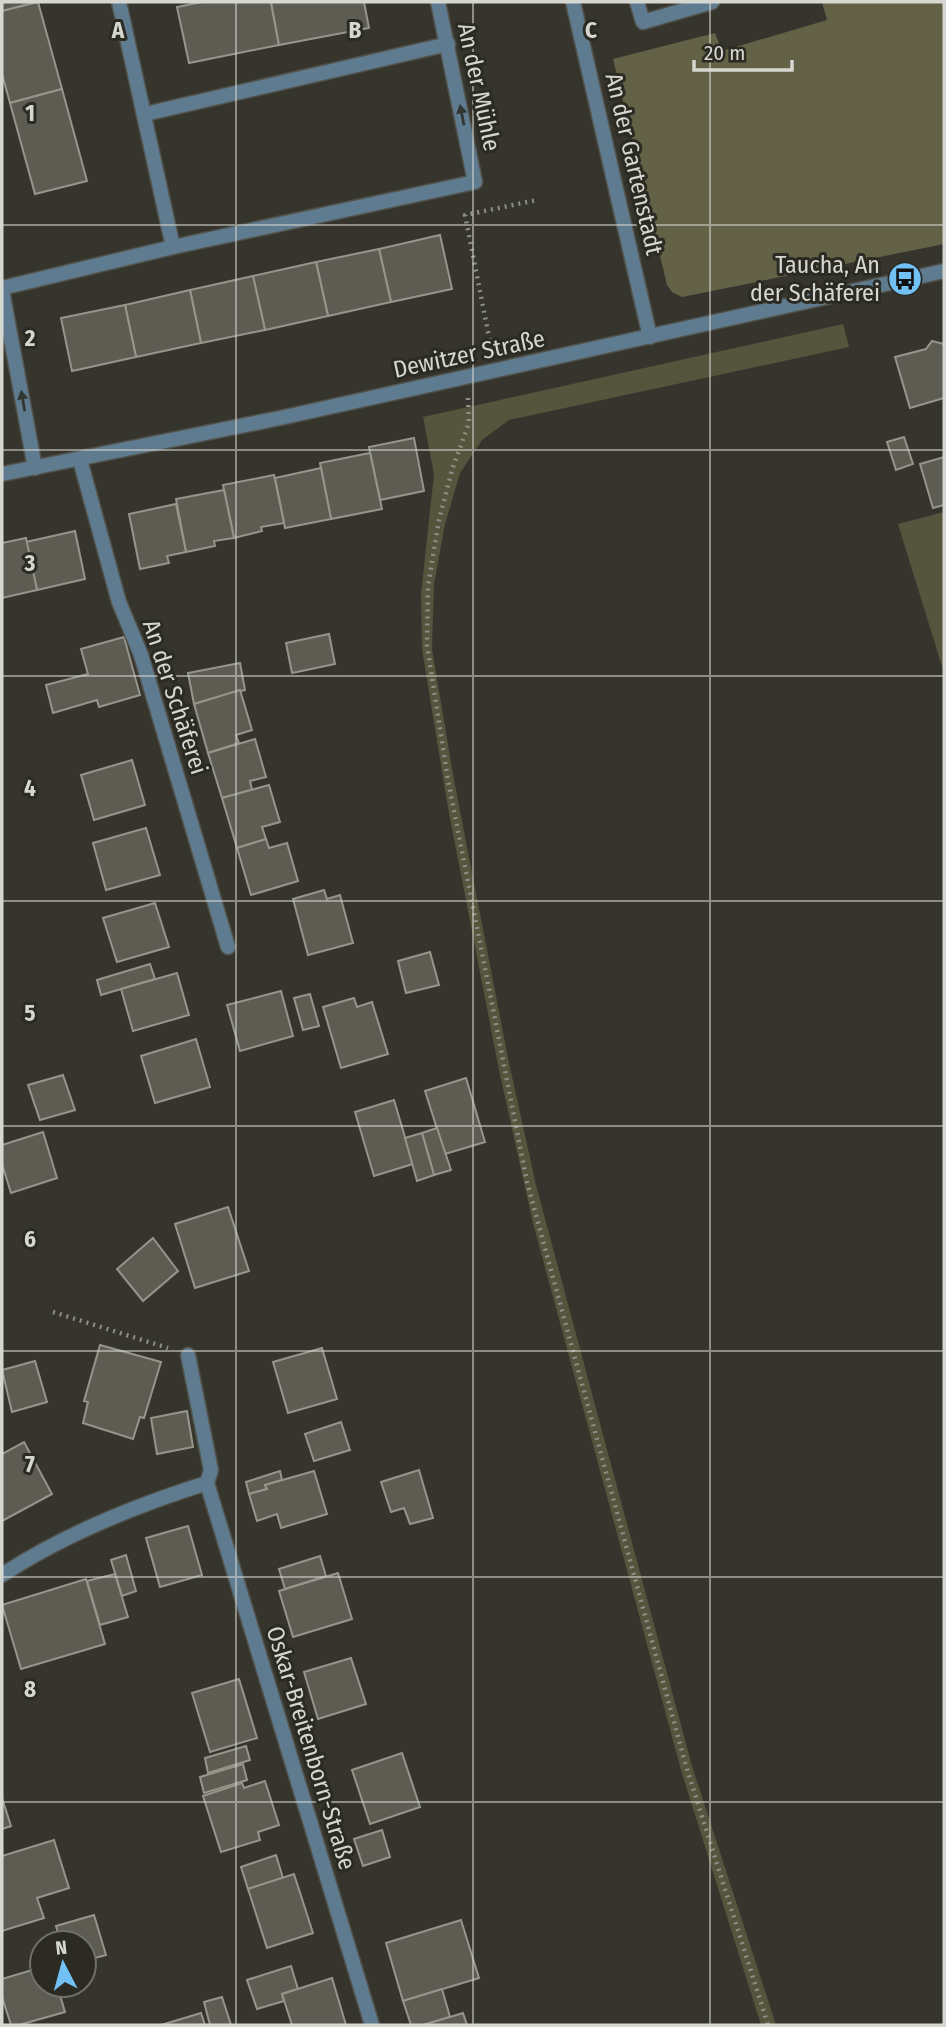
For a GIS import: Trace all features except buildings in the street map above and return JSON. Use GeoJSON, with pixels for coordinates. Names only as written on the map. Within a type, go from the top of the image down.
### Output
{"type":"FeatureCollection","features":[{"type":"Feature","properties":{"kind":"street"},"geometry":{"type":"LineString","coordinates":[[35,468],[2,289],[173,247],[119,2]]}},
{"type":"Feature","properties":{"kind":"street","name":"An der Mühle"},"geometry":{"type":"LineString","coordinates":[[173,247],[475,182],[438,2]]}},
{"type":"Feature","properties":{"kind":"street","name":"An der Gartenstadt"},"geometry":{"type":"LineString","coordinates":[[573,2],[650,337]]}},
{"type":"Feature","properties":{"kind":"street"},"geometry":{"type":"LineString","coordinates":[[637,2],[643,22],[712,2]]}},
{"type":"Feature","properties":{"kind":"street"},"geometry":{"type":"LineString","coordinates":[[145,114],[448,44]]}},
{"type":"Feature","properties":{"kind":"street","name":"Dewitzer Straße"},"geometry":{"type":"LineString","coordinates":[[2,474],[80,460],[464,378],[944,271]]}},
{"type":"Feature","properties":{"kind":"street","name":"An der Schäferei"},"geometry":{"type":"LineString","coordinates":[[80,460],[119,602],[141,655],[228,947]]}},
{"type":"Feature","properties":{"kind":"street","name":"Oskar-Breitenborn-Straße"},"geometry":{"type":"LineString","coordinates":[[188,1355],[211,1471],[207,1483],[372,2025]]}},
{"type":"Feature","properties":{"kind":"street"},"geometry":{"type":"LineString","coordinates":[[2,1575],[107,1520],[159,1498],[207,1483]]}},
{"type":"Feature","properties":{"kind":"path"},"geometry":{"type":"LineString","coordinates":[[491,351],[465,215],[537,200]]}},
{"type":"Feature","properties":{"kind":"path"},"geometry":{"type":"LineString","coordinates":[[464,378],[470,407],[469,423],[452,470],[439,520],[428,586],[427,645],[448,780],[527,1182],[686,1766],[768,2025]]}},
{"type":"Feature","properties":{"kind":"path"},"geometry":{"type":"LineString","coordinates":[[53,1312],[188,1355]]}},
{"type":"Feature","properties":{"kind":"green space"},"geometry":{"type":"Polygon","coordinates":[[[843,324],[849,347],[509,420],[482,440],[460,473],[445,524],[434,584],[432,649],[454,780],[509,1063],[536,1185],[692,1766],[776,2025],[761,2025],[681,1770],[533,1223],[499,1070],[448,808],[422,649],[421,594],[434,474],[423,417],[843,324]]]}},
{"type":"Feature","properties":{"kind":"green space"},"geometry":{"type":"Polygon","coordinates":[[[944,512],[944,673],[898,524],[944,512]]]}},
{"type":"Feature","properties":{"kind":"shaded area"},"geometry":{"type":"Polygon","coordinates":[[[822,2],[944,2],[944,244],[682,297],[672,292],[667,285],[613,59],[715,33],[722,51],[827,20],[822,2]]]}},
{"type":"Feature","properties":{"kind":"place","name":"Taucha, An der Schäferei"},"geometry":{"type":"Point","coordinates":[905,279]}}]}
